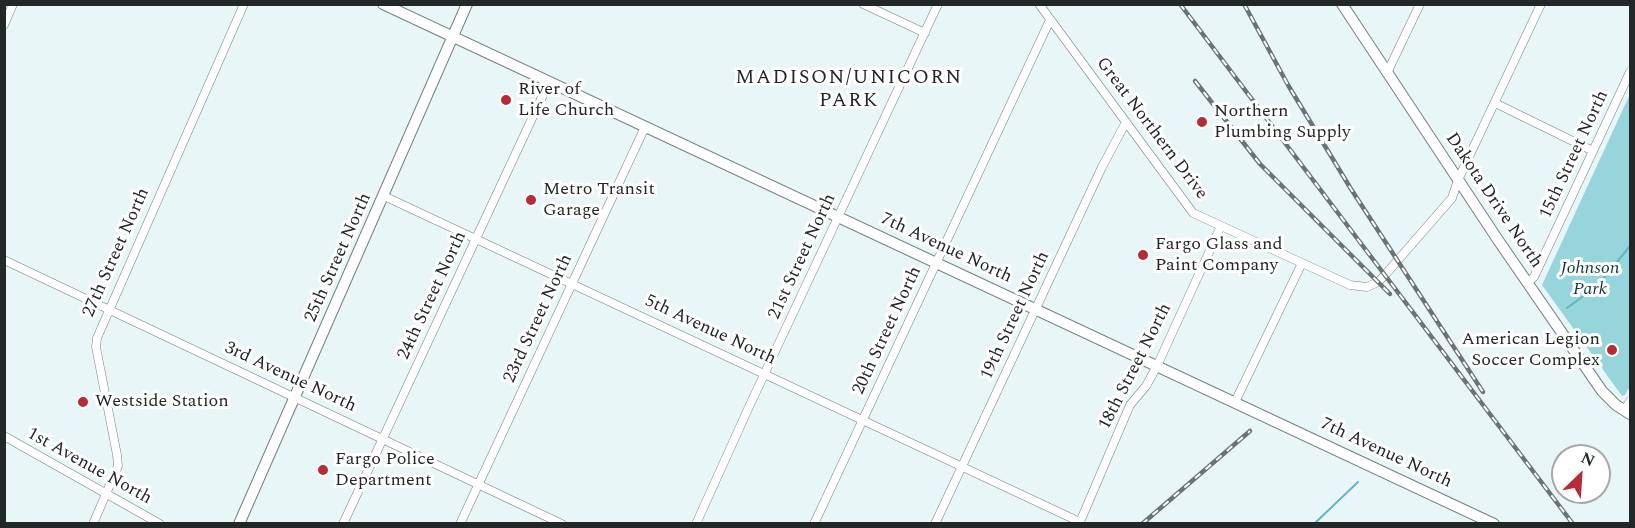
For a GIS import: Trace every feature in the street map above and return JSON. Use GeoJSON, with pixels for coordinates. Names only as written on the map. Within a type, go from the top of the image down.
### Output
{"type":"FeatureCollection","features":[{"type":"Feature","properties":{"kind":"main road","name":"7th Avenue North"},"geometry":{"type":"LineString","coordinates":[[384,4],[1494,524]]}},
{"type":"Feature","properties":{"kind":"main road","name":"25th Street North"},"geometry":{"type":"LineString","coordinates":[[239,524],[467,4]]}},
{"type":"Feature","properties":{"kind":"main road","name":"Dakota Drive North"},"geometry":{"type":"LineString","coordinates":[[1342,4],[1458,180],[1602,391],[1628,408]]}},
{"type":"Feature","properties":{"kind":"street"},"geometry":{"type":"LineString","coordinates":[[4,25],[13,4]]}},
{"type":"Feature","properties":{"kind":"street","name":"27th Street North"},"geometry":{"type":"LineString","coordinates":[[93,524],[118,466],[96,347],[97,338],[244,4]]}},
{"type":"Feature","properties":{"kind":"street"},"geometry":{"type":"LineString","coordinates":[[862,4],[925,33]]}},
{"type":"Feature","properties":{"kind":"street","name":"21st Street North"},"geometry":{"type":"LineString","coordinates":[[696,524],[938,4]]}},
{"type":"Feature","properties":{"kind":"street","name":"Great Northern Drive"},"geometry":{"type":"LineString","coordinates":[[1039,4],[1193,213],[1302,263],[1360,287],[1367,287],[1378,282],[1452,198],[1458,180]]}},
{"type":"Feature","properties":{"kind":"street"},"geometry":{"type":"LineString","coordinates":[[1387,73],[1420,4]]}},
{"type":"Feature","properties":{"kind":"street"},"geometry":{"type":"LineString","coordinates":[[1458,180],[1541,4]]}},
{"type":"Feature","properties":{"kind":"street","name":"20th Street North"},"geometry":{"type":"LineString","coordinates":[[814,524],[1050,20]]}},
{"type":"Feature","properties":{"kind":"street","name":"15th Street North"},"geometry":{"type":"LineString","coordinates":[[1528,282],[1534,277],[1630,72]]}},
{"type":"Feature","properties":{"kind":"street","name":"24th Street North"},"geometry":{"type":"LineString","coordinates":[[343,524],[549,82]]}},
{"type":"Feature","properties":{"kind":"street"},"geometry":{"type":"LineString","coordinates":[[1495,103],[1593,151]]}},
{"type":"Feature","properties":{"kind":"street","name":"19th Street North"},"geometry":{"type":"LineString","coordinates":[[935,524],[1102,167],[1126,122]]}},
{"type":"Feature","properties":{"kind":"street","name":"23rd Street North"},"geometry":{"type":"LineString","coordinates":[[460,524],[645,127]]}},
{"type":"Feature","properties":{"kind":"street","name":"5th Avenue North"},"geometry":{"type":"LineString","coordinates":[[384,196],[1080,522]]}},
{"type":"Feature","properties":{"kind":"street","name":"18th Street North"},"geometry":{"type":"LineString","coordinates":[[1080,522],[1130,405],[1146,386],[1157,366],[1221,226]]}},
{"type":"Feature","properties":{"kind":"street","name":"3rd Avenue North"},"geometry":{"type":"LineString","coordinates":[[4,260],[562,524]]}},
{"type":"Feature","properties":{"kind":"street"},"geometry":{"type":"LineString","coordinates":[[1235,402],[1302,263]]}},
{"type":"Feature","properties":{"kind":"street","name":"1st Avenue North"},"geometry":{"type":"LineString","coordinates":[[4,436],[160,524]]}},
{"type":"Feature","properties":{"kind":"green space","name":"Johnson Park"},"geometry":{"type":"Polygon","coordinates":[[[1630,94],[1630,386],[1622,396],[1542,285],[1630,94]]]}},
{"type":"Feature","properties":{"kind":"waterway"},"geometry":{"type":"LineString","coordinates":[[1567,308],[1603,279],[1630,246]]}},
{"type":"Feature","properties":{"kind":"waterway"},"geometry":{"type":"LineString","coordinates":[[1314,524],[1358,482]]}},
{"type":"Feature","properties":{"kind":"railway"},"geometry":{"type":"LineString","coordinates":[[1180,4],[1573,524]]}},
{"type":"Feature","properties":{"kind":"railway"},"geometry":{"type":"LineString","coordinates":[[1244,4],[1288,85],[1351,189],[1483,392]]}},
{"type":"Feature","properties":{"kind":"railway"},"geometry":{"type":"LineString","coordinates":[[1195,81],[1260,164],[1390,294]]}},
{"type":"Feature","properties":{"kind":"railway"},"geometry":{"type":"LineString","coordinates":[[1142,524],[1250,431]]}},
{"type":"Feature","properties":{"kind":"place","name":"River of Life Church"},"geometry":{"type":"Point","coordinates":[506,100]}},
{"type":"Feature","properties":{"kind":"place","name":"Northern Plumbing Supply"},"geometry":{"type":"Point","coordinates":[1202,122]}},
{"type":"Feature","properties":{"kind":"place","name":"Metro Transit Garage"},"geometry":{"type":"Point","coordinates":[531,200]}},
{"type":"Feature","properties":{"kind":"place","name":"Fargo Glass and Paint Company"},"geometry":{"type":"Point","coordinates":[1143,255]}},
{"type":"Feature","properties":{"kind":"place","name":"American Legion Soccer Complex"},"geometry":{"type":"Point","coordinates":[1612,350]}},
{"type":"Feature","properties":{"kind":"place","name":"Westside Station"},"geometry":{"type":"Point","coordinates":[83,402]}},
{"type":"Feature","properties":{"kind":"place","name":"Fargo Police Department"},"geometry":{"type":"Point","coordinates":[323,470]}},
{"type":"Feature","properties":{"kind":"district","name":"MADISON/UNICORN PARK"},"geometry":{"type":"Point","coordinates":[849,90]}}]}
